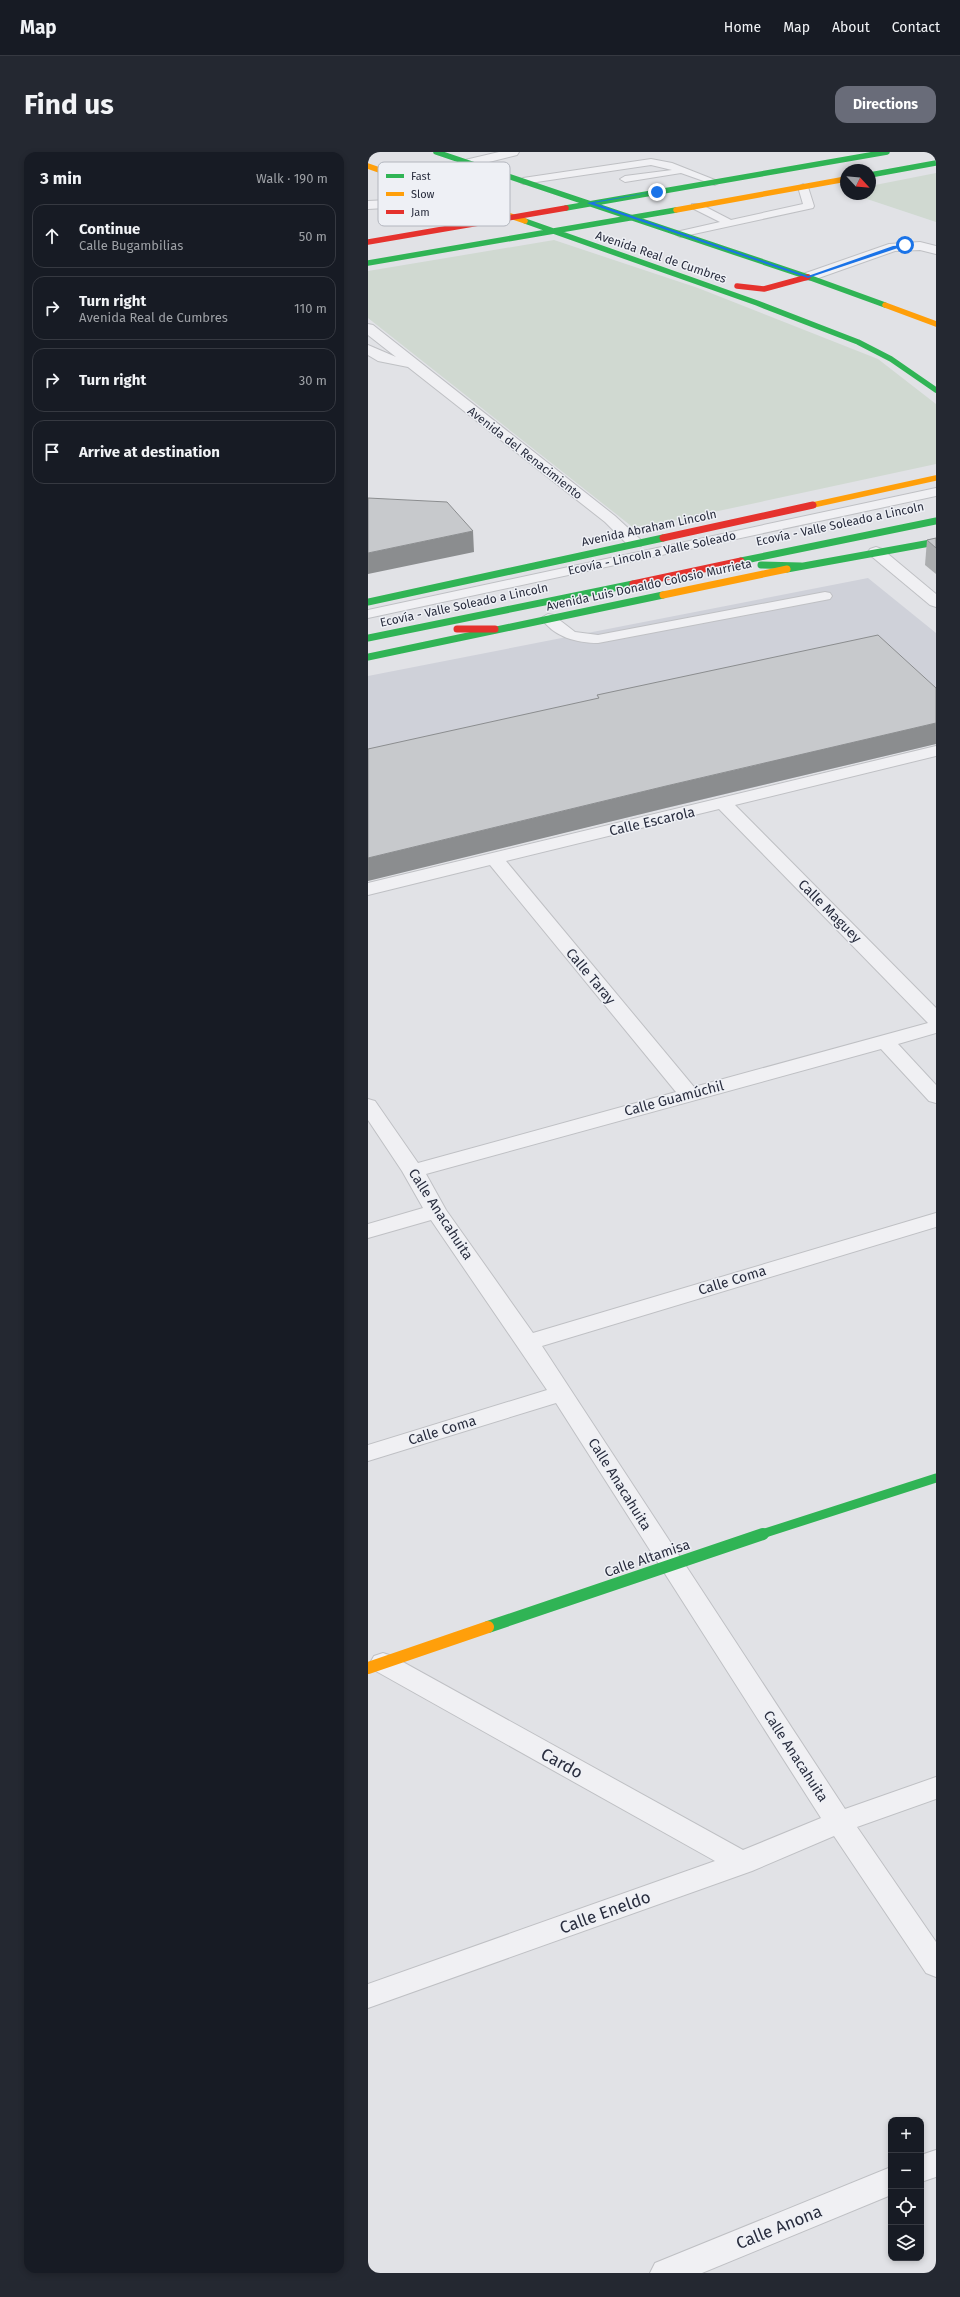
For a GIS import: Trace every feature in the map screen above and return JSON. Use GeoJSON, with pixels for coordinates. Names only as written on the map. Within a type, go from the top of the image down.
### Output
{"type":"FeatureCollection","features":[{"type":"Feature","properties":{"kind":"street","name":"Avenida Real de Cumbres"},"geometry":{"type":"LineString","coordinates":[[436,152],[465,162]]}},
{"type":"Feature","properties":{"kind":"street"},"geometry":{"type":"LineString","coordinates":[[472,162],[513,152]]}},
{"type":"Feature","properties":{"kind":"street"},"geometry":{"type":"LineString","coordinates":[[510,217],[887,152]]}},
{"type":"Feature","properties":{"kind":"street"},"geometry":{"type":"LineString","coordinates":[[876,174],[936,163]]}},
{"type":"Feature","properties":{"kind":"street","name":"Avenida Real de Cumbres"},"geometry":{"type":"LineString","coordinates":[[368,166],[378,169]]}},
{"type":"Feature","properties":{"kind":"street"},"geometry":{"type":"LineString","coordinates":[[784,170],[804,187]]}},
{"type":"Feature","properties":{"kind":"street","name":"Avenida Real de Cumbres"},"geometry":{"type":"LineString","coordinates":[[510,177],[680,234],[808,285],[900,311],[936,324]]}},
{"type":"Feature","properties":{"kind":"street"},"geometry":{"type":"LineString","coordinates":[[368,263],[840,180]]}},
{"type":"Feature","properties":{"kind":"street"},"geometry":{"type":"LineString","coordinates":[[368,205],[378,204]]}},
{"type":"Feature","properties":{"kind":"street","name":"Avenida Real de Cumbres"},"geometry":{"type":"LineString","coordinates":[[510,217],[757,303],[858,342],[891,359],[936,390]]}},
{"type":"Feature","properties":{"kind":"street"},"geometry":{"type":"LineString","coordinates":[[368,242],[459,226]]}},
{"type":"Feature","properties":{"kind":"street"},"geometry":{"type":"LineString","coordinates":[[757,303],[808,285],[894,246],[913,245],[936,250]]}},
{"type":"Feature","properties":{"kind":"street"},"geometry":{"type":"LineString","coordinates":[[639,263],[675,264],[753,290],[808,285]]}},
{"type":"Feature","properties":{"kind":"street","name":"Avenida del Renacimiento"},"geometry":{"type":"LineString","coordinates":[[368,328],[610,519],[635,543]]}},
{"type":"Feature","properties":{"kind":"street","name":"Avenida del Renacimiento"},"geometry":{"type":"LineString","coordinates":[[368,349],[383,358],[414,364]]}},
{"type":"Feature","properties":{"kind":"street","name":"Avenida Abraham Lincoln"},"geometry":{"type":"LineString","coordinates":[[368,602],[936,478]]}},
{"type":"Feature","properties":{"kind":"street"},"geometry":{"type":"LineString","coordinates":[[368,638],[936,521]]}},
{"type":"Feature","properties":{"kind":"street","name":"Avenida Luis Donaldo Colosio Murrieta"},"geometry":{"type":"LineString","coordinates":[[368,657],[495,629],[801,566],[936,542]]}},
{"type":"Feature","properties":{"kind":"street"},"geometry":{"type":"LineString","coordinates":[[876,552],[936,602]]}},
{"type":"Feature","properties":{"kind":"street"},"geometry":{"type":"LineString","coordinates":[[724,564],[801,566]]}},
{"type":"Feature","properties":{"kind":"street"},"geometry":{"type":"LineString","coordinates":[[416,628],[495,629]]}},
{"type":"Feature","properties":{"kind":"street","name":"Calle Escarola"},"geometry":{"type":"LineString","coordinates":[[368,889],[724,804],[936,751]]}},
{"type":"Feature","properties":{"kind":"street","name":"Calle Maguey"},"geometry":{"type":"LineString","coordinates":[[724,804],[936,1019]]}},
{"type":"Feature","properties":{"kind":"street","name":"Calle Taray"},"geometry":{"type":"LineString","coordinates":[[494,858],[688,1094]]}},
{"type":"Feature","properties":{"kind":"street","name":"Calle Guamúchil"},"geometry":{"type":"LineString","coordinates":[[413,1171],[884,1040],[936,1027]]}},
{"type":"Feature","properties":{"kind":"street"},"geometry":{"type":"LineString","coordinates":[[884,1040],[936,1096]]}},
{"type":"Feature","properties":{"kind":"street","name":"Calle Anacahuita"},"geometry":{"type":"LineString","coordinates":[[368,1105],[413,1171],[436,1211],[562,1393],[670,1564],[839,1822],[936,1965]]}},
{"type":"Feature","properties":{"kind":"street"},"geometry":{"type":"LineString","coordinates":[[368,1231],[436,1211]]}},
{"type":"Feature","properties":{"kind":"street","name":"Calle Coma"},"geometry":{"type":"LineString","coordinates":[[528,1342],[936,1220]]}},
{"type":"Feature","properties":{"kind":"street","name":"Calle Coma"},"geometry":{"type":"LineString","coordinates":[[368,1453],[562,1393]]}},
{"type":"Feature","properties":{"kind":"street","name":"Calle Altamisa"},"geometry":{"type":"LineString","coordinates":[[375,1665],[670,1564],[936,1478]]}},
{"type":"Feature","properties":{"kind":"street","name":"Cardo"},"geometry":{"type":"LineString","coordinates":[[375,1665],[742,1863]]}},
{"type":"Feature","properties":{"kind":"street","name":"Calle Eneldo"},"geometry":{"type":"LineString","coordinates":[[368,1996],[742,1863],[839,1822],[936,1788]]}},
{"type":"Feature","properties":{"kind":"street"},"geometry":{"type":"LineString","coordinates":[[924,2168],[936,2163]]}},
{"type":"Feature","properties":{"kind":"street","name":"Calle Anona"},"geometry":{"type":"LineString","coordinates":[[666,2273],[888,2182]]}},
{"type":"Feature","properties":{"kind":"lane"},"geometry":{"type":"LineString","coordinates":[[523,181],[638,163],[660,163],[715,182]]}},
{"type":"Feature","properties":{"kind":"lane"},"geometry":{"type":"LineString","coordinates":[[625,179],[684,171]]}},
{"type":"Feature","properties":{"kind":"lane"},"geometry":{"type":"LineString","coordinates":[[680,234],[810,206],[804,187]]}},
{"type":"Feature","properties":{"kind":"lane"},"geometry":{"type":"LineString","coordinates":[[696,206],[730,223]]}},
{"type":"Feature","properties":{"kind":"lane","name":"Ecovía - Lincoln a Valle Soleado"},"geometry":{"type":"LineString","coordinates":[[368,614],[936,492]]}},
{"type":"Feature","properties":{"kind":"lane","name":"Ecovía - Valle Soleado a Lincoln"},"geometry":{"type":"LineString","coordinates":[[368,625],[936,504]]}},
{"type":"Feature","properties":{"kind":"lane"},"geometry":{"type":"LineString","coordinates":[[548,618],[567,635],[586,640],[825,596]]}},
{"type":"Feature","properties":{"kind":"shaded area"},"geometry":{"type":"Polygon","coordinates":[[[936,173],[936,222],[870,200],[876,200],[876,185],[936,173]]]}},
{"type":"Feature","properties":{"kind":"shaded area"},"geometry":{"type":"Polygon","coordinates":[[[554,240],[698,288],[878,359],[936,404],[936,464],[635,529],[368,318],[368,271],[554,240]]]}},
{"type":"Feature","properties":{"kind":"shaded area"},"geometry":{"type":"Polygon","coordinates":[[[868,578],[936,633],[936,744],[368,879],[368,676],[868,578]]]}},
{"type":"Feature","properties":{"kind":"building"},"geometry":{"type":"Polygon","coordinates":[[[368,498],[447,502],[473,531],[368,553],[368,498]]]}},
{"type":"Feature","properties":{"kind":"building"},"geometry":{"type":"Polygon","coordinates":[[[936,538],[936,548],[927,540],[936,538]]]}},
{"type":"Feature","properties":{"kind":"building"},"geometry":{"type":"Polygon","coordinates":[[[878,635],[936,688],[936,723],[368,858],[368,749],[599,698],[597,695],[878,635]]]}},
{"type":"Feature","properties":{"kind":"traffic: fast"},"geometry":{"type":"LineString","coordinates":[[436,152],[466,162]]}},
{"type":"Feature","properties":{"kind":"traffic: fast"},"geometry":{"type":"LineString","coordinates":[[566,208],[887,152]]}},
{"type":"Feature","properties":{"kind":"traffic: fast"},"geometry":{"type":"LineString","coordinates":[[876,174],[936,163]]}},
{"type":"Feature","properties":{"kind":"traffic: fast"},"geometry":{"type":"LineString","coordinates":[[510,177],[808,277],[885,305]]}},
{"type":"Feature","properties":{"kind":"traffic: fast"},"geometry":{"type":"LineString","coordinates":[[368,263],[676,210]]}},
{"type":"Feature","properties":{"kind":"traffic: fast"},"geometry":{"type":"LineString","coordinates":[[525,221],[757,303],[858,342],[891,359],[936,390]]}},
{"type":"Feature","properties":{"kind":"traffic: fast"},"geometry":{"type":"LineString","coordinates":[[741,561],[936,521]]}},
{"type":"Feature","properties":{"kind":"traffic: fast"},"geometry":{"type":"LineString","coordinates":[[368,602],[663,538]]}},
{"type":"Feature","properties":{"kind":"traffic: fast"},"geometry":{"type":"LineString","coordinates":[[787,569],[936,542]]}},
{"type":"Feature","properties":{"kind":"traffic: fast"},"geometry":{"type":"LineString","coordinates":[[761,565],[801,566]]}},
{"type":"Feature","properties":{"kind":"traffic: fast"},"geometry":{"type":"LineString","coordinates":[[368,638],[633,584]]}},
{"type":"Feature","properties":{"kind":"traffic: fast"},"geometry":{"type":"LineString","coordinates":[[368,657],[663,595]]}},
{"type":"Feature","properties":{"kind":"traffic: fast"},"geometry":{"type":"LineString","coordinates":[[488,1627],[670,1564],[936,1478]]}},
{"type":"Feature","properties":{"kind":"traffic: slow"},"geometry":{"type":"LineString","coordinates":[[368,166],[378,170]]}},
{"type":"Feature","properties":{"kind":"traffic: slow"},"geometry":{"type":"LineString","coordinates":[[676,210],[840,180]]}},
{"type":"Feature","properties":{"kind":"traffic: slow"},"geometry":{"type":"LineString","coordinates":[[510,216],[525,221]]}},
{"type":"Feature","properties":{"kind":"traffic: slow"},"geometry":{"type":"LineString","coordinates":[[885,305],[936,324]]}},
{"type":"Feature","properties":{"kind":"traffic: slow"},"geometry":{"type":"LineString","coordinates":[[813,505],[936,478]]}},
{"type":"Feature","properties":{"kind":"traffic: slow"},"geometry":{"type":"LineString","coordinates":[[663,595],[787,569]]}},
{"type":"Feature","properties":{"kind":"traffic: slow"},"geometry":{"type":"LineString","coordinates":[[368,1668],[488,1627]]}},
{"type":"Feature","properties":{"kind":"traffic: jam"},"geometry":{"type":"LineString","coordinates":[[510,218],[566,208]]}},
{"type":"Feature","properties":{"kind":"traffic: jam"},"geometry":{"type":"LineString","coordinates":[[368,242],[461,226]]}},
{"type":"Feature","properties":{"kind":"traffic: jam"},"geometry":{"type":"LineString","coordinates":[[737,286],[764,289],[808,277]]}},
{"type":"Feature","properties":{"kind":"traffic: jam"},"geometry":{"type":"LineString","coordinates":[[663,538],[813,505]]}},
{"type":"Feature","properties":{"kind":"traffic: jam"},"geometry":{"type":"LineString","coordinates":[[633,584],[741,561]]}},
{"type":"Feature","properties":{"kind":"traffic: jam"},"geometry":{"type":"LineString","coordinates":[[457,629],[495,629]]}},
{"type":"Feature","properties":{"kind":"route"},"geometry":{"type":"LineString","coordinates":[[657,192],[589,203],[808,277],[894,246],[905,245]]}}]}
